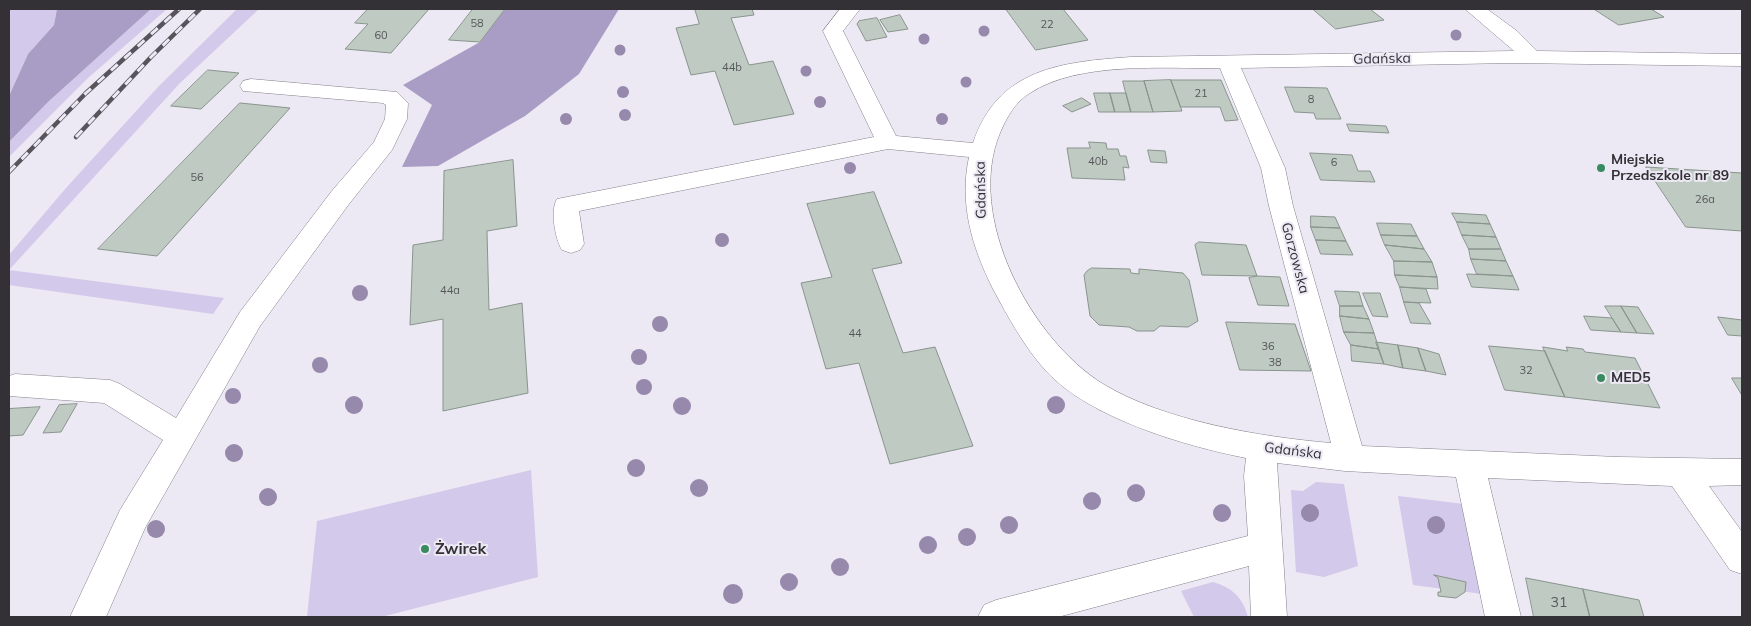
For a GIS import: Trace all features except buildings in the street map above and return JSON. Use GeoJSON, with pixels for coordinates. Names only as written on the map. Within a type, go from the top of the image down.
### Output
{"type":"FeatureCollection","features":[{"type":"Feature","properties":{"kind":"street"},"geometry":{"type":"LineString","coordinates":[[850,9],[833,31],[888,142]]}},
{"type":"Feature","properties":{"kind":"street"},"geometry":{"type":"LineString","coordinates":[[1475,9],[1510,35],[1531,57]]}},
{"type":"Feature","properties":{"kind":"street","name":"Gdańska"},"geometry":{"type":"LineString","coordinates":[[1742,60],[1531,57],[1131,62],[1089,66],[1051,75],[1021,89],[1001,107],[980,151],[978,190],[982,230],[998,269],[1018,307],[1052,359],[1082,383],[1116,405],[1201,434],[1262,447],[1350,458],[1682,474],[1742,472]]}},
{"type":"Feature","properties":{"kind":"street","name":"Gorzowska"},"geometry":{"type":"LineString","coordinates":[[1228,62],[1272,168],[1350,458]]}},
{"type":"Feature","properties":{"kind":"street"},"geometry":{"type":"LineString","coordinates":[[88,617],[132,520],[250,319],[340,198],[384,145],[396,119],[397,103],[389,97],[365,94],[326,94],[251,86]]}},
{"type":"Feature","properties":{"kind":"street"},"geometry":{"type":"LineString","coordinates":[[571,244],[566,205],[888,142],[980,151]]}},
{"type":"Feature","properties":{"kind":"street"},"geometry":{"type":"LineString","coordinates":[[15,386],[110,392],[181,436]]}},
{"type":"Feature","properties":{"kind":"street"},"geometry":{"type":"LineString","coordinates":[[1262,447],[1260,476],[1269,617]]}},
{"type":"Feature","properties":{"kind":"street"},"geometry":{"type":"LineString","coordinates":[[1469,464],[1503,617]]}},
{"type":"Feature","properties":{"kind":"street"},"geometry":{"type":"LineString","coordinates":[[1682,474],[1742,558]]}},
{"type":"Feature","properties":{"kind":"street"},"geometry":{"type":"LineString","coordinates":[[996,617],[1265,546]]}},
{"type":"Feature","properties":{"kind":"shaded area"},"geometry":{"type":"Polygon","coordinates":[[[9,9],[57,9],[54,25],[28,54],[9,96],[9,9]]]}},
{"type":"Feature","properties":{"kind":"shaded area"},"geometry":{"type":"Polygon","coordinates":[[[57,9],[151,9],[48,102],[9,142],[9,96],[28,54],[54,25],[57,9]]]}},
{"type":"Feature","properties":{"kind":"shaded area"},"geometry":{"type":"Polygon","coordinates":[[[151,9],[167,9],[88,78],[9,157],[9,142],[48,102],[151,9]]]}},
{"type":"Feature","properties":{"kind":"shaded area"},"geometry":{"type":"Polygon","coordinates":[[[237,9],[259,9],[180,83],[9,270],[9,255],[66,188],[159,86],[237,9]]]}},
{"type":"Feature","properties":{"kind":"shaded area"},"geometry":{"type":"Polygon","coordinates":[[[505,9],[619,9],[579,74],[525,116],[438,166],[402,167],[432,105],[403,85],[480,42],[505,9]]]}},
{"type":"Feature","properties":{"kind":"shaded area"},"geometry":{"type":"Polygon","coordinates":[[[9,270],[224,298],[213,314],[9,285],[9,270]]]}},
{"type":"Feature","properties":{"kind":"shaded area","name":"Żwirek"},"geometry":{"type":"Polygon","coordinates":[[[531,470],[538,577],[381,617],[307,617],[317,521],[531,470]]]}},
{"type":"Feature","properties":{"kind":"shaded area"},"geometry":{"type":"Polygon","coordinates":[[[1316,482],[1344,484],[1358,566],[1324,577],[1296,572],[1291,490],[1303,491],[1316,482]]]}},
{"type":"Feature","properties":{"kind":"shaded area"},"geometry":{"type":"Polygon","coordinates":[[[1398,496],[1464,504],[1483,594],[1413,585],[1398,496]]]}},
{"type":"Feature","properties":{"kind":"shaded area"},"geometry":{"type":"Polygon","coordinates":[[[1213,582],[1226,587],[1236,594],[1243,604],[1248,617],[1194,617],[1181,591],[1213,582]]]}},
{"type":"Feature","properties":{"kind":"railway"},"geometry":{"type":"LineString","coordinates":[[9,172],[86,93],[179,9]]}},
{"type":"Feature","properties":{"kind":"railway"},"geometry":{"type":"LineString","coordinates":[[76,137],[151,57],[200,9]]}},
{"type":"Feature","properties":{"kind":"place","name":"Miejskie Przedszkole nr 89"},"geometry":{"type":"Point","coordinates":[1601,168]}},
{"type":"Feature","properties":{"kind":"place","name":"MED5"},"geometry":{"type":"Point","coordinates":[1601,378]}},
{"type":"Feature","properties":{"kind":"place","name":"Żwirek"},"geometry":{"type":"Point","coordinates":[425,549]}}]}
